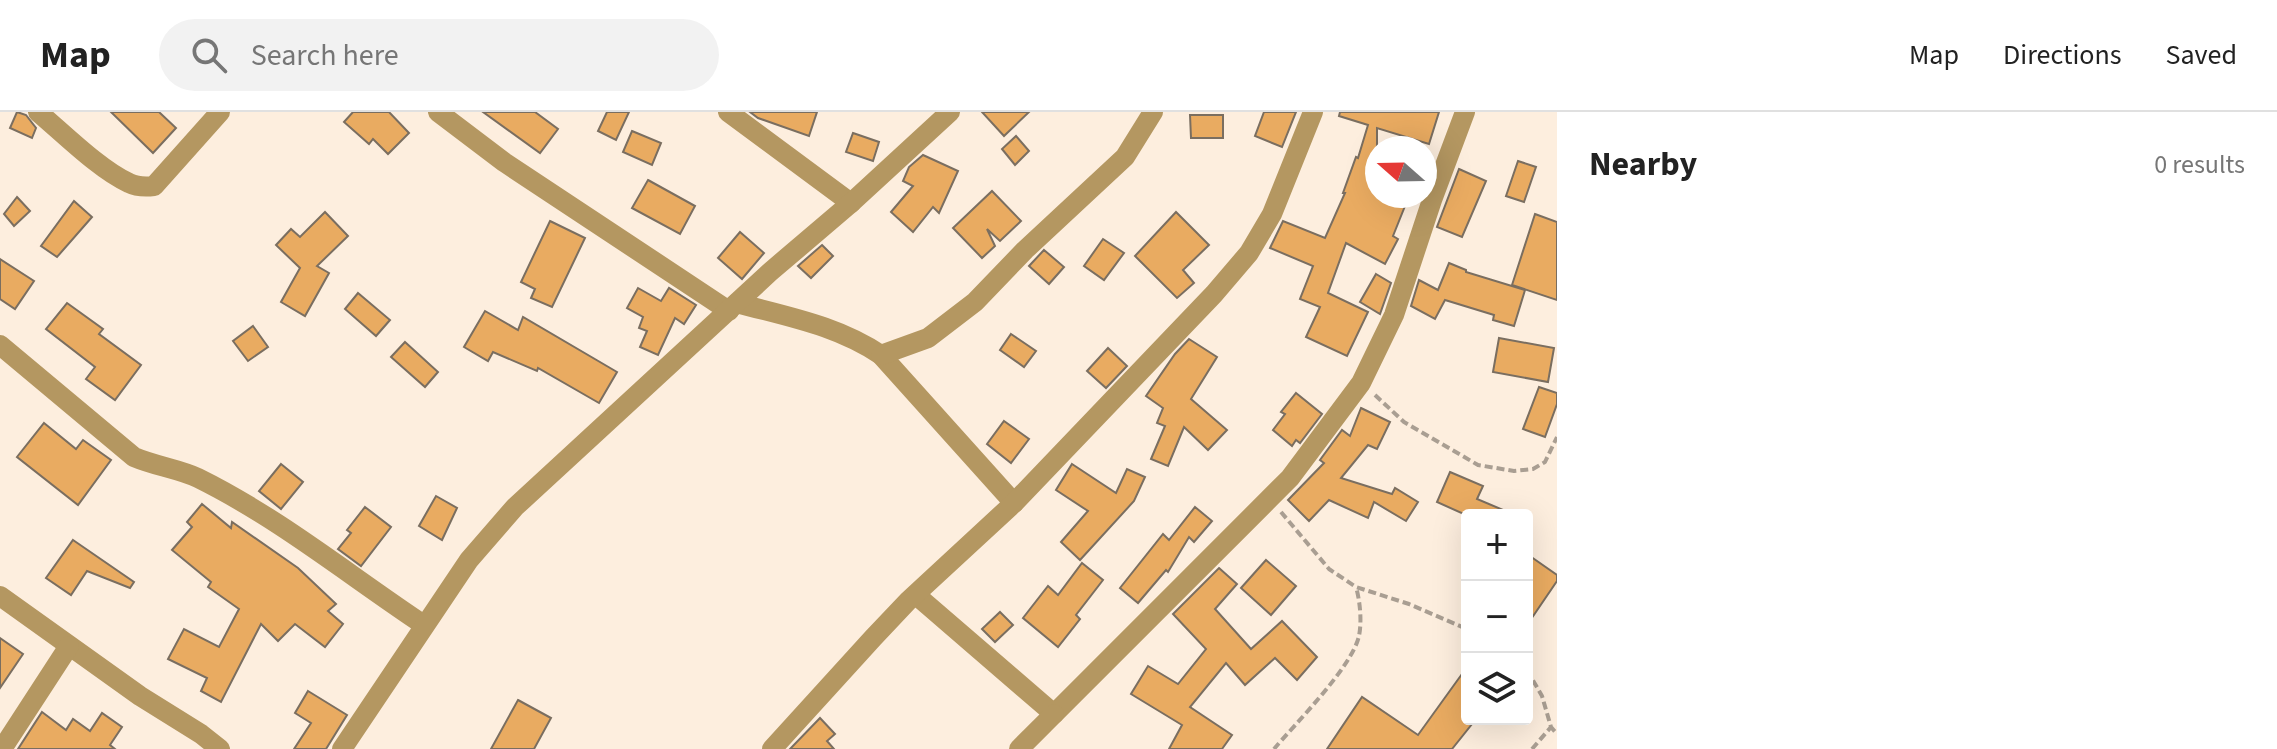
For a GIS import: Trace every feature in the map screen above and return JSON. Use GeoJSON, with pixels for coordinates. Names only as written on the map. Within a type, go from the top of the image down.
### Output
{"type":"FeatureCollection","features":[{"type":"Feature","properties":{"kind":"street"},"geometry":{"type":"LineString","coordinates":[[38,112],[114,174],[132,185],[146,187],[154,186],[220,112]]}},
{"type":"Feature","properties":{"kind":"street"},"geometry":{"type":"LineString","coordinates":[[438,112],[504,162],[733,307],[828,327],[860,341],[881,355],[1014,503]]}},
{"type":"Feature","properties":{"kind":"street"},"geometry":{"type":"LineString","coordinates":[[728,112],[851,203]]}},
{"type":"Feature","properties":{"kind":"street"},"geometry":{"type":"LineString","coordinates":[[342,749],[469,560],[515,507],[950,112]]}},
{"type":"Feature","properties":{"kind":"street"},"geometry":{"type":"LineString","coordinates":[[881,355],[928,338],[975,302],[1025,250],[1125,157],[1153,112]]}},
{"type":"Feature","properties":{"kind":"street"},"geometry":{"type":"LineString","coordinates":[[772,749],[873,638],[1014,503],[1214,294],[1249,253],[1272,214],[1313,112]]}},
{"type":"Feature","properties":{"kind":"street"},"geometry":{"type":"LineString","coordinates":[[1019,749],[1290,478],[1361,383],[1394,315],[1465,112]]}},
{"type":"Feature","properties":{"kind":"street"},"geometry":{"type":"LineString","coordinates":[[0,345],[134,457],[195,477],[251,506],[424,625]]}},
{"type":"Feature","properties":{"kind":"street"},"geometry":{"type":"LineString","coordinates":[[916,595],[1054,714]]}},
{"type":"Feature","properties":{"kind":"street"},"geometry":{"type":"LineString","coordinates":[[0,596],[220,749]]}},
{"type":"Feature","properties":{"kind":"street"},"geometry":{"type":"LineString","coordinates":[[2,749],[69,646]]}},
{"type":"Feature","properties":{"kind":"path"},"geometry":{"type":"LineString","coordinates":[[1361,383],[1404,422],[1478,465],[1514,471],[1533,469],[1545,462],[1557,437]]}},
{"type":"Feature","properties":{"kind":"path"},"geometry":{"type":"LineString","coordinates":[[1269,499],[1329,569],[1356,587],[1409,604],[1461,626]]}},
{"type":"Feature","properties":{"kind":"path"},"geometry":{"type":"LineString","coordinates":[[1274,749],[1349,660],[1359,636],[1356,587]]}},
{"type":"Feature","properties":{"kind":"path"},"geometry":{"type":"LineString","coordinates":[[1533,680],[1542,696],[1551,727],[1557,734]]}},
{"type":"Feature","properties":{"kind":"path"},"geometry":{"type":"LineString","coordinates":[[1532,749],[1551,727]]}},
{"type":"Feature","properties":{"kind":"building"},"geometry":{"type":"Polygon","coordinates":[[[17,112],[26,115],[36,128],[32,138],[10,128],[17,112]]]}},
{"type":"Feature","properties":{"kind":"building"},"geometry":{"type":"Polygon","coordinates":[[[111,112],[159,112],[176,128],[153,153],[111,112]]]}},
{"type":"Feature","properties":{"kind":"building"},"geometry":{"type":"Polygon","coordinates":[[[353,112],[389,112],[409,133],[388,154],[373,139],[369,144],[344,122],[353,112]]]}},
{"type":"Feature","properties":{"kind":"building"},"geometry":{"type":"Polygon","coordinates":[[[483,112],[535,112],[558,129],[540,153],[483,112]]]}},
{"type":"Feature","properties":{"kind":"building"},"geometry":{"type":"Polygon","coordinates":[[[607,112],[629,112],[616,140],[598,131],[607,112]]]}},
{"type":"Feature","properties":{"kind":"building"},"geometry":{"type":"Polygon","coordinates":[[[750,112],[817,112],[809,136],[758,118],[750,112]]]}},
{"type":"Feature","properties":{"kind":"building"},"geometry":{"type":"Polygon","coordinates":[[[982,112],[1029,112],[1004,136],[982,112]]]}},
{"type":"Feature","properties":{"kind":"building"},"geometry":{"type":"Polygon","coordinates":[[[1264,112],[1296,112],[1282,147],[1255,136],[1264,112]]]}},
{"type":"Feature","properties":{"kind":"building"},"geometry":{"type":"Polygon","coordinates":[[[1340,112],[1439,112],[1432,136],[1403,136],[1377,128],[1377,136],[1365,136],[1365,208],[1404,208],[1393,236],[1398,239],[1385,264],[1346,243],[1328,293],[1368,312],[1347,356],[1306,337],[1320,307],[1300,299],[1313,266],[1270,248],[1283,221],[1325,238],[1345,193],[1368,125],[1339,116],[1340,112]]]}},
{"type":"Feature","properties":{"kind":"building"},"geometry":{"type":"Polygon","coordinates":[[[1190,115],[1223,115],[1223,138],[1191,138],[1190,115]]]}},
{"type":"Feature","properties":{"kind":"building"},"geometry":{"type":"Polygon","coordinates":[[[632,131],[661,143],[652,165],[623,152],[632,131]]]}},
{"type":"Feature","properties":{"kind":"building"},"geometry":{"type":"Polygon","coordinates":[[[853,133],[879,142],[873,161],[846,152],[853,133]]]}},
{"type":"Feature","properties":{"kind":"building"},"geometry":{"type":"Polygon","coordinates":[[[1016,136],[1029,151],[1015,165],[1002,149],[1016,136]]]}},
{"type":"Feature","properties":{"kind":"building"},"geometry":{"type":"Polygon","coordinates":[[[923,155],[958,171],[939,213],[933,207],[913,232],[891,212],[913,186],[903,181],[909,167],[923,155]]]}},
{"type":"Feature","properties":{"kind":"building"},"geometry":{"type":"Polygon","coordinates":[[[1518,161],[1536,167],[1524,202],[1506,196],[1518,161]]]}},
{"type":"Feature","properties":{"kind":"building"},"geometry":{"type":"Polygon","coordinates":[[[1459,169],[1486,181],[1462,237],[1437,227],[1459,169]]]}},
{"type":"Feature","properties":{"kind":"building"},"geometry":{"type":"Polygon","coordinates":[[[648,180],[695,206],[680,234],[632,208],[648,180]]]}},
{"type":"Feature","properties":{"kind":"building"},"geometry":{"type":"Polygon","coordinates":[[[992,191],[1021,221],[1000,241],[987,229],[995,246],[982,258],[953,228],[992,191]]]}},
{"type":"Feature","properties":{"kind":"building"},"geometry":{"type":"Polygon","coordinates":[[[17,197],[30,211],[14,226],[4,214],[17,197]]]}},
{"type":"Feature","properties":{"kind":"building"},"geometry":{"type":"Polygon","coordinates":[[[74,201],[92,217],[57,257],[41,246],[74,201]]]}},
{"type":"Feature","properties":{"kind":"building"},"geometry":{"type":"Polygon","coordinates":[[[325,212],[348,236],[317,266],[329,273],[305,316],[281,302],[300,268],[276,245],[291,229],[300,237],[325,212]]]}},
{"type":"Feature","properties":{"kind":"building"},"geometry":{"type":"Polygon","coordinates":[[[1176,212],[1209,245],[1183,270],[1194,283],[1177,298],[1135,256],[1176,212]]]}},
{"type":"Feature","properties":{"kind":"building"},"geometry":{"type":"Polygon","coordinates":[[[1535,214],[1557,222],[1557,300],[1512,285],[1535,214]]]}},
{"type":"Feature","properties":{"kind":"building"},"geometry":{"type":"Polygon","coordinates":[[[550,221],[585,238],[552,307],[531,298],[535,289],[521,282],[550,221]]]}},
{"type":"Feature","properties":{"kind":"building"},"geometry":{"type":"Polygon","coordinates":[[[740,232],[764,253],[742,279],[718,258],[740,232]]]}},
{"type":"Feature","properties":{"kind":"building"},"geometry":{"type":"Polygon","coordinates":[[[1103,239],[1124,253],[1104,280],[1084,266],[1103,239]]]}},
{"type":"Feature","properties":{"kind":"building"},"geometry":{"type":"Polygon","coordinates":[[[822,245],[833,256],[811,278],[798,266],[822,245]]]}},
{"type":"Feature","properties":{"kind":"building"},"geometry":{"type":"Polygon","coordinates":[[[1044,250],[1064,267],[1049,284],[1029,266],[1044,250]]]}},
{"type":"Feature","properties":{"kind":"building"},"geometry":{"type":"Polygon","coordinates":[[[0,259],[34,281],[15,309],[0,299],[0,259]]]}},
{"type":"Feature","properties":{"kind":"building"},"geometry":{"type":"Polygon","coordinates":[[[1449,263],[1466,272],[1525,290],[1514,326],[1493,320],[1494,315],[1445,300],[1435,319],[1411,306],[1419,280],[1438,290],[1449,263]]]}},
{"type":"Feature","properties":{"kind":"building"},"geometry":{"type":"Polygon","coordinates":[[[1376,274],[1391,283],[1380,314],[1360,302],[1376,274]]]}},
{"type":"Feature","properties":{"kind":"building"},"geometry":{"type":"Polygon","coordinates":[[[638,288],[661,301],[669,288],[696,305],[684,324],[675,318],[658,355],[640,347],[647,331],[639,328],[643,317],[627,308],[638,288]]]}},
{"type":"Feature","properties":{"kind":"building"},"geometry":{"type":"Polygon","coordinates":[[[358,293],[390,320],[376,336],[345,309],[358,293]]]}},
{"type":"Feature","properties":{"kind":"building"},"geometry":{"type":"Polygon","coordinates":[[[67,303],[103,329],[99,334],[141,365],[115,400],[86,379],[95,367],[46,329],[67,303]]]}},
{"type":"Feature","properties":{"kind":"building"},"geometry":{"type":"Polygon","coordinates":[[[485,311],[518,330],[523,317],[617,372],[599,403],[538,368],[537,371],[493,352],[488,361],[464,347],[485,311]]]}},
{"type":"Feature","properties":{"kind":"building"},"geometry":{"type":"Polygon","coordinates":[[[253,326],[268,347],[248,361],[233,341],[253,326]]]}},
{"type":"Feature","properties":{"kind":"building"},"geometry":{"type":"Polygon","coordinates":[[[1011,334],[1036,351],[1024,367],[1000,350],[1011,334]]]}},
{"type":"Feature","properties":{"kind":"building"},"geometry":{"type":"Polygon","coordinates":[[[1499,338],[1554,348],[1548,382],[1493,372],[1499,338]]]}},
{"type":"Feature","properties":{"kind":"building"},"geometry":{"type":"Polygon","coordinates":[[[1189,339],[1217,357],[1191,399],[1227,430],[1208,450],[1184,427],[1168,466],[1151,459],[1165,426],[1157,423],[1163,408],[1146,396],[1189,339]]]}},
{"type":"Feature","properties":{"kind":"building"},"geometry":{"type":"Polygon","coordinates":[[[405,342],[438,372],[425,387],[391,357],[405,342]]]}},
{"type":"Feature","properties":{"kind":"building"},"geometry":{"type":"Polygon","coordinates":[[[1108,348],[1127,366],[1106,388],[1087,371],[1108,348]]]}},
{"type":"Feature","properties":{"kind":"building"},"geometry":{"type":"Polygon","coordinates":[[[1539,387],[1557,393],[1557,404],[1545,437],[1523,429],[1539,387]]]}},
{"type":"Feature","properties":{"kind":"building"},"geometry":{"type":"Polygon","coordinates":[[[1296,393],[1322,414],[1300,443],[1296,440],[1292,446],[1273,430],[1285,414],[1281,412],[1296,393]]]}},
{"type":"Feature","properties":{"kind":"building"},"geometry":{"type":"Polygon","coordinates":[[[1361,408],[1390,422],[1377,449],[1368,445],[1341,478],[1392,494],[1395,488],[1418,502],[1406,521],[1374,502],[1368,518],[1329,500],[1309,521],[1288,500],[1324,463],[1320,460],[1342,430],[1350,436],[1361,408]]]}},
{"type":"Feature","properties":{"kind":"building"},"geometry":{"type":"Polygon","coordinates":[[[1004,421],[1029,439],[1011,463],[987,444],[1004,421]]]}},
{"type":"Feature","properties":{"kind":"building"},"geometry":{"type":"Polygon","coordinates":[[[44,423],[76,449],[83,440],[111,460],[78,505],[17,457],[44,423]]]}},
{"type":"Feature","properties":{"kind":"building"},"geometry":{"type":"Polygon","coordinates":[[[281,464],[303,482],[281,509],[259,491],[281,464]]]}},
{"type":"Feature","properties":{"kind":"building"},"geometry":{"type":"Polygon","coordinates":[[[1072,464],[1116,493],[1127,469],[1145,477],[1134,501],[1080,560],[1061,542],[1088,511],[1056,490],[1072,464]]]}},
{"type":"Feature","properties":{"kind":"building"},"geometry":{"type":"Polygon","coordinates":[[[1450,472],[1483,486],[1477,499],[1501,509],[1461,509],[1461,513],[1437,502],[1450,472]]]}},
{"type":"Feature","properties":{"kind":"building"},"geometry":{"type":"Polygon","coordinates":[[[436,496],[457,508],[442,540],[419,526],[436,496]]]}},
{"type":"Feature","properties":{"kind":"building"},"geometry":{"type":"Polygon","coordinates":[[[202,504],[231,528],[232,522],[298,568],[336,604],[328,611],[343,624],[325,647],[295,624],[278,641],[261,624],[221,702],[201,691],[207,678],[168,659],[184,629],[219,647],[239,609],[208,587],[211,582],[172,550],[192,527],[187,522],[202,504]]]}},
{"type":"Feature","properties":{"kind":"building"},"geometry":{"type":"Polygon","coordinates":[[[365,507],[391,527],[361,566],[338,549],[351,533],[347,530],[365,507]]]}},
{"type":"Feature","properties":{"kind":"building"},"geometry":{"type":"Polygon","coordinates":[[[1195,507],[1212,521],[1194,542],[1189,537],[1168,572],[1166,570],[1138,603],[1120,588],[1163,534],[1169,540],[1195,507]]]}},
{"type":"Feature","properties":{"kind":"building"},"geometry":{"type":"Polygon","coordinates":[[[73,540],[134,582],[130,588],[87,571],[71,595],[46,578],[73,540]]]}},
{"type":"Feature","properties":{"kind":"building"},"geometry":{"type":"Polygon","coordinates":[[[1533,558],[1557,575],[1557,581],[1533,616],[1533,558]]]}},
{"type":"Feature","properties":{"kind":"building"},"geometry":{"type":"Polygon","coordinates":[[[1266,560],[1296,586],[1271,615],[1241,588],[1266,560]]]}},
{"type":"Feature","properties":{"kind":"building"},"geometry":{"type":"Polygon","coordinates":[[[1082,563],[1103,580],[1076,615],[1080,619],[1058,647],[1023,618],[1048,586],[1058,595],[1082,563]]]}},
{"type":"Feature","properties":{"kind":"building"},"geometry":{"type":"Polygon","coordinates":[[[1219,568],[1237,584],[1215,609],[1251,649],[1282,621],[1317,657],[1297,680],[1275,658],[1245,685],[1226,663],[1190,707],[1232,735],[1222,749],[1169,749],[1182,725],[1131,694],[1148,666],[1178,684],[1206,649],[1173,614],[1219,568]]]}},
{"type":"Feature","properties":{"kind":"building"},"geometry":{"type":"Polygon","coordinates":[[[1000,612],[1013,625],[995,642],[982,629],[1000,612]]]}},
{"type":"Feature","properties":{"kind":"building"},"geometry":{"type":"Polygon","coordinates":[[[0,638],[23,654],[0,688],[0,638]]]}},
{"type":"Feature","properties":{"kind":"building"},"geometry":{"type":"Polygon","coordinates":[[[1461,675],[1461,725],[1471,725],[1452,749],[1327,749],[1362,697],[1418,735],[1461,675]]]}},
{"type":"Feature","properties":{"kind":"building"},"geometry":{"type":"Polygon","coordinates":[[[308,691],[347,715],[326,749],[294,749],[311,723],[295,713],[308,691]]]}},
{"type":"Feature","properties":{"kind":"building"},"geometry":{"type":"Polygon","coordinates":[[[518,700],[551,718],[534,749],[491,749],[518,700]]]}},
{"type":"Feature","properties":{"kind":"building"},"geometry":{"type":"Polygon","coordinates":[[[42,712],[66,730],[73,719],[90,731],[102,713],[122,727],[110,745],[115,749],[18,749],[42,712]]]}},
{"type":"Feature","properties":{"kind":"building"},"geometry":{"type":"Polygon","coordinates":[[[820,718],[835,734],[827,741],[834,749],[790,749],[820,718]]]}}]}
